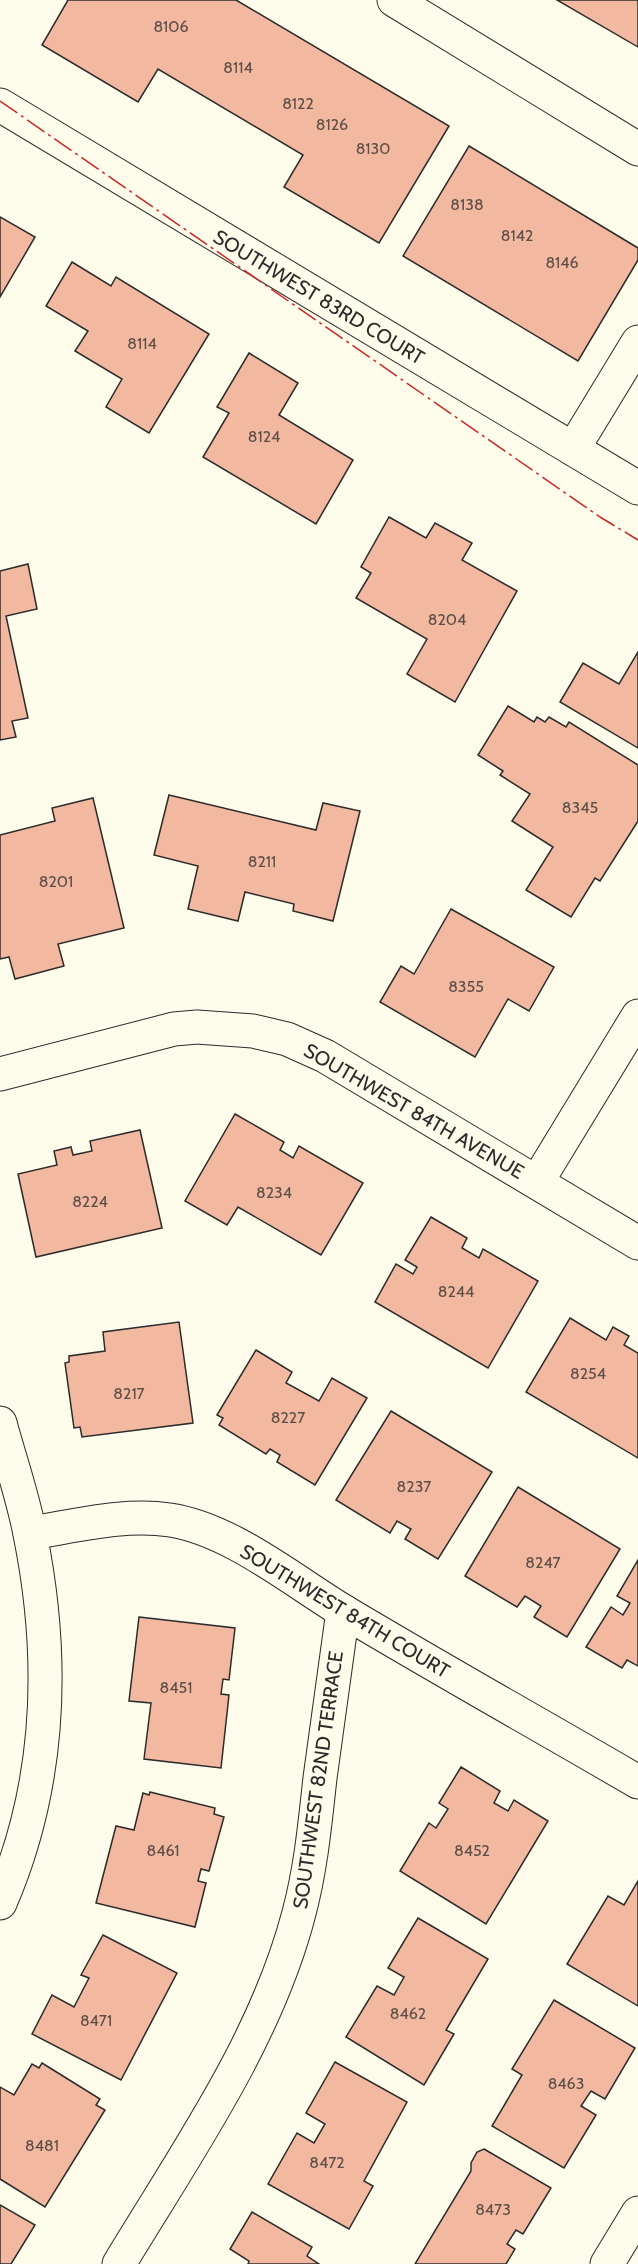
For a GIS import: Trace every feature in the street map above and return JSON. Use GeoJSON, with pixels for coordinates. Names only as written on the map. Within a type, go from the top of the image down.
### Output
{"type":"FeatureCollection","features":[{"type":"Feature","properties":{"kind":"street"},"geometry":{"type":"LineString","coordinates":[[394,0],[638,149]]}},
{"type":"Feature","properties":{"kind":"street","name":"SOUTHWEST 83RD COURT"},"geometry":{"type":"LineString","coordinates":[[0,105],[638,488]]}},
{"type":"Feature","properties":{"kind":"street"},"geometry":{"type":"LineString","coordinates":[[573,449],[638,342]]}},
{"type":"Feature","properties":{"kind":"street"},"geometry":{"type":"LineString","coordinates":[[537,1182],[638,1016]]}},
{"type":"Feature","properties":{"kind":"street","name":"SOUTHWEST 84TH AVENUE"},"geometry":{"type":"LineString","coordinates":[[0,1074],[174,1029],[222,1027],[287,1039],[325,1056],[638,1243]]}},
{"type":"Feature","properties":{"kind":"street"},"geometry":{"type":"LineString","coordinates":[[0,1424],[30,1533],[46,1641],[45,1721],[36,1778],[21,1843],[0,1903]]}},
{"type":"Feature","properties":{"kind":"street","name":"SOUTHWEST 84TH COURT"},"geometry":{"type":"LineString","coordinates":[[30,1533],[123,1518],[172,1520],[202,1529],[235,1545],[343,1611],[638,1782]]}},
{"type":"Feature","properties":{"kind":"street","name":"SOUTHWEST 82ND TERRACE"},"geometry":{"type":"LineString","coordinates":[[119,2264],[229,2079],[274,1988],[284,1962],[299,1913],[309,1866],[343,1611]]}},
{"type":"Feature","properties":{"kind":"street"},"geometry":{"type":"LineString","coordinates":[[607,2264],[638,2212]]}},
{"type":"Feature","properties":{"kind":"building"},"geometry":{"type":"Polygon","coordinates":[[[68,0],[236,0],[449,126],[379,243],[284,187],[303,155],[158,69],[138,102],[42,45],[68,0]]]}},
{"type":"Feature","properties":{"kind":"building"},"geometry":{"type":"Polygon","coordinates":[[[557,0],[638,0],[638,47],[557,0]]]}},
{"type":"Feature","properties":{"kind":"building"},"geometry":{"type":"Polygon","coordinates":[[[469,146],[638,248],[638,260],[578,361],[403,256],[469,146]]]}},
{"type":"Feature","properties":{"kind":"building"},"geometry":{"type":"Polygon","coordinates":[[[0,217],[35,237],[0,297],[0,217]]]}},
{"type":"Feature","properties":{"kind":"building"},"geometry":{"type":"Polygon","coordinates":[[[72,262],[111,286],[116,277],[209,334],[149,433],[106,407],[122,379],[75,351],[88,331],[46,306],[72,262]]]}},
{"type":"Feature","properties":{"kind":"building"},"geometry":{"type":"Polygon","coordinates":[[[249,353],[298,383],[279,415],[353,460],[316,524],[203,457],[229,413],[217,407],[249,353]]]}},
{"type":"Feature","properties":{"kind":"building"},"geometry":{"type":"Polygon","coordinates":[[[389,517],[426,538],[435,523],[472,543],[462,560],[517,591],[455,702],[407,674],[427,639],[356,598],[371,573],[361,567],[389,517]]]}},
{"type":"Feature","properties":{"kind":"building"},"geometry":{"type":"Polygon","coordinates":[[[28,564],[37,609],[6,616],[28,718],[12,721],[16,737],[0,740],[0,571],[28,564]]]}},
{"type":"Feature","properties":{"kind":"building"},"geometry":{"type":"Polygon","coordinates":[[[638,652],[638,748],[560,702],[583,663],[619,684],[638,652]]]}},
{"type":"Feature","properties":{"kind":"building"},"geometry":{"type":"Polygon","coordinates":[[[508,706],[534,722],[537,717],[545,722],[549,717],[566,727],[569,722],[638,765],[638,821],[600,881],[595,878],[571,917],[526,890],[553,847],[512,821],[530,794],[500,775],[503,771],[478,755],[508,706]]]}},
{"type":"Feature","properties":{"kind":"building"},"geometry":{"type":"Polygon","coordinates":[[[169,795],[316,830],[323,803],[360,811],[333,921],[293,911],[294,904],[245,892],[238,921],[188,909],[198,866],[154,855],[169,795]]]}},
{"type":"Feature","properties":{"kind":"building"},"geometry":{"type":"Polygon","coordinates":[[[93,798],[124,928],[58,944],[64,966],[15,979],[9,957],[0,959],[0,835],[55,821],[52,808],[93,798]]]}},
{"type":"Feature","properties":{"kind":"building"},"geometry":{"type":"Polygon","coordinates":[[[451,909],[554,967],[529,1011],[508,999],[475,1057],[380,1002],[401,966],[414,974],[451,909]]]}},
{"type":"Feature","properties":{"kind":"building"},"geometry":{"type":"Polygon","coordinates":[[[235,1114],[284,1142],[280,1150],[293,1158],[299,1146],[363,1183],[321,1255],[238,1207],[227,1225],[185,1201],[235,1114]]]}},
{"type":"Feature","properties":{"kind":"building"},"geometry":{"type":"Polygon","coordinates":[[[140,1130],[162,1228],[36,1257],[18,1174],[57,1165],[54,1151],[71,1147],[73,1155],[92,1151],[90,1141],[140,1130]]]}},
{"type":"Feature","properties":{"kind":"building"},"geometry":{"type":"Polygon","coordinates":[[[431,1217],[467,1238],[462,1248],[479,1258],[483,1249],[538,1281],[488,1368],[375,1302],[396,1264],[413,1274],[417,1267],[405,1260],[431,1217]]]}},
{"type":"Feature","properties":{"kind":"building"},"geometry":{"type":"Polygon","coordinates":[[[570,1318],[606,1340],[613,1327],[629,1336],[624,1345],[638,1353],[638,1458],[526,1392],[570,1318]]]}},
{"type":"Feature","properties":{"kind":"building"},"geometry":{"type":"Polygon","coordinates":[[[179,1322],[193,1423],[82,1437],[80,1427],[74,1428],[65,1363],[69,1362],[69,1356],[105,1351],[103,1332],[179,1322]]]}},
{"type":"Feature","properties":{"kind":"building"},"geometry":{"type":"Polygon","coordinates":[[[256,1350],[292,1372],[286,1383],[319,1401],[332,1378],[367,1398],[315,1485],[277,1462],[280,1455],[270,1449],[266,1454],[219,1425],[223,1418],[217,1415],[256,1350]]]}},
{"type":"Feature","properties":{"kind":"building"},"geometry":{"type":"Polygon","coordinates":[[[391,1411],[492,1472],[438,1559],[405,1539],[411,1529],[397,1521],[390,1533],[336,1500],[391,1411]]]}},
{"type":"Feature","properties":{"kind":"building"},"geometry":{"type":"Polygon","coordinates":[[[518,1487],[620,1549],[567,1637],[534,1617],[541,1606],[525,1596],[517,1607],[465,1576],[518,1487]]]}},
{"type":"Feature","properties":{"kind":"building"},"geometry":{"type":"Polygon","coordinates":[[[638,1560],[638,1666],[627,1660],[622,1668],[586,1647],[611,1607],[623,1615],[630,1603],[617,1596],[638,1560]]]}},
{"type":"Feature","properties":{"kind":"building"},"geometry":{"type":"Polygon","coordinates":[[[139,1617],[235,1628],[229,1680],[223,1679],[221,1694],[229,1695],[221,1768],[144,1759],[151,1703],[129,1701],[139,1617]]]}},
{"type":"Feature","properties":{"kind":"building"},"geometry":{"type":"Polygon","coordinates":[[[461,1767],[500,1791],[494,1803],[508,1811],[514,1800],[548,1821],[486,1924],[400,1871],[429,1823],[436,1828],[448,1809],[439,1803],[461,1767]]]}},
{"type":"Feature","properties":{"kind":"building"},"geometry":{"type":"Polygon","coordinates":[[[150,1792],[215,1808],[214,1814],[224,1817],[209,1871],[201,1869],[198,1881],[206,1883],[195,1927],[96,1903],[116,1826],[134,1830],[143,1793],[149,1795],[150,1792]]]}},
{"type":"Feature","properties":{"kind":"building"},"geometry":{"type":"Polygon","coordinates":[[[638,1881],[638,2006],[567,1964],[608,1896],[624,1905],[638,1881]]]}},
{"type":"Feature","properties":{"kind":"building"},"geometry":{"type":"Polygon","coordinates":[[[418,1918],[488,1959],[446,2030],[454,2034],[424,2085],[346,2037],[377,1986],[394,1995],[404,1977],[388,1968],[418,1918]]]}},
{"type":"Feature","properties":{"kind":"building"},"geometry":{"type":"Polygon","coordinates":[[[103,1935],[177,1973],[121,2080],[32,2034],[52,1995],[74,2007],[89,1978],[81,1975],[103,1935]]]}},
{"type":"Feature","properties":{"kind":"building"},"geometry":{"type":"Polygon","coordinates":[[[554,2000],[635,2048],[605,2099],[591,2091],[581,2106],[596,2115],[564,2168],[492,2126],[522,2075],[512,2069],[554,2000]]]}},
{"type":"Feature","properties":{"kind":"building"},"geometry":{"type":"Polygon","coordinates":[[[335,2062],[407,2102],[364,2181],[373,2186],[349,2229],[268,2184],[297,2133],[314,2143],[325,2124],[306,2113],[335,2062]]]}},
{"type":"Feature","properties":{"kind":"building"},"geometry":{"type":"Polygon","coordinates":[[[42,2063],[100,2099],[96,2105],[105,2110],[45,2207],[0,2179],[0,2087],[14,2095],[32,2064],[39,2068],[42,2063]]]}},
{"type":"Feature","properties":{"kind":"building"},"geometry":{"type":"Polygon","coordinates":[[[484,2149],[551,2188],[523,2234],[516,2230],[507,2244],[515,2249],[506,2264],[415,2264],[471,2171],[471,2163],[477,2152],[484,2149]]]}},
{"type":"Feature","properties":{"kind":"building"},"geometry":{"type":"Polygon","coordinates":[[[0,2205],[35,2225],[11,2264],[0,2264],[0,2205]]]}},
{"type":"Feature","properties":{"kind":"building"},"geometry":{"type":"Polygon","coordinates":[[[252,2212],[312,2247],[307,2256],[319,2264],[248,2264],[249,2261],[230,2249],[252,2212]]]}},
{"type":"Feature","properties":{"kind":"power"},"geometry":{"type":"LineString","coordinates":[[0,101],[600,517],[638,540]]}}]}
